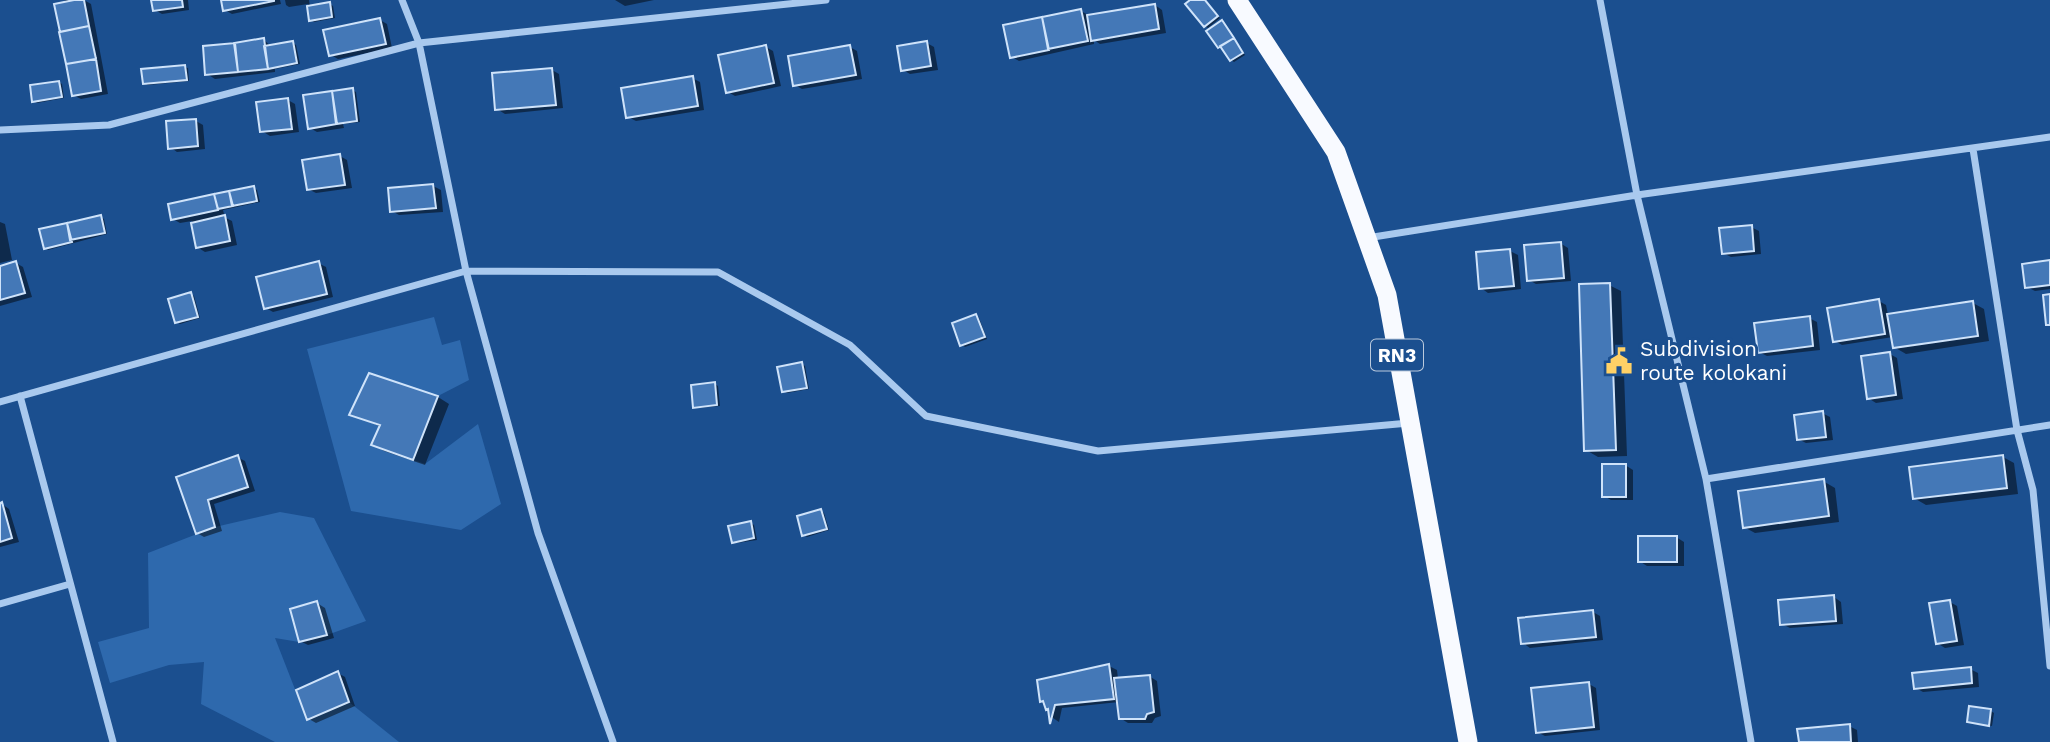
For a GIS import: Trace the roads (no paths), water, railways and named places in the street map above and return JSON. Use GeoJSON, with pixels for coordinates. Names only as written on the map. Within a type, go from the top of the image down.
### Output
{"type":"FeatureCollection","features":[{"type":"Feature","properties":{"kind":"highway","name":"RN3"},"geometry":{"type":"LineString","coordinates":[[1237,0],[1336,152],[1387,295],[1468,742]]}},
{"type":"Feature","properties":{"kind":"street"},"geometry":{"type":"LineString","coordinates":[[402,0],[419,43],[466,271],[538,533],[613,742]]}},
{"type":"Feature","properties":{"kind":"street"},"geometry":{"type":"LineString","coordinates":[[0,130],[109,125],[419,43],[826,0]]}},
{"type":"Feature","properties":{"kind":"street"},"geometry":{"type":"LineString","coordinates":[[1600,0],[1637,195],[1706,479],[1751,742]]}},
{"type":"Feature","properties":{"kind":"street"},"geometry":{"type":"LineString","coordinates":[[1367,238],[1637,195],[2050,137]]}},
{"type":"Feature","properties":{"kind":"street"},"geometry":{"type":"LineString","coordinates":[[1973,149],[2017,430],[2033,490],[2050,666]]}},
{"type":"Feature","properties":{"kind":"street"},"geometry":{"type":"LineString","coordinates":[[0,402],[466,271],[718,272],[850,345],[926,416],[1098,451],[1409,423]]}},
{"type":"Feature","properties":{"kind":"street"},"geometry":{"type":"LineString","coordinates":[[20,396],[113,742]]}},
{"type":"Feature","properties":{"kind":"street"},"geometry":{"type":"LineString","coordinates":[[1706,479],[2050,425]]}},
{"type":"Feature","properties":{"kind":"street"},"geometry":{"type":"LineString","coordinates":[[0,604],[70,584]]}},
{"type":"Feature","properties":{"kind":"place","name":"Subdivision route kolokani"},"geometry":{"type":"Point","coordinates":[1619,361]}}]}
